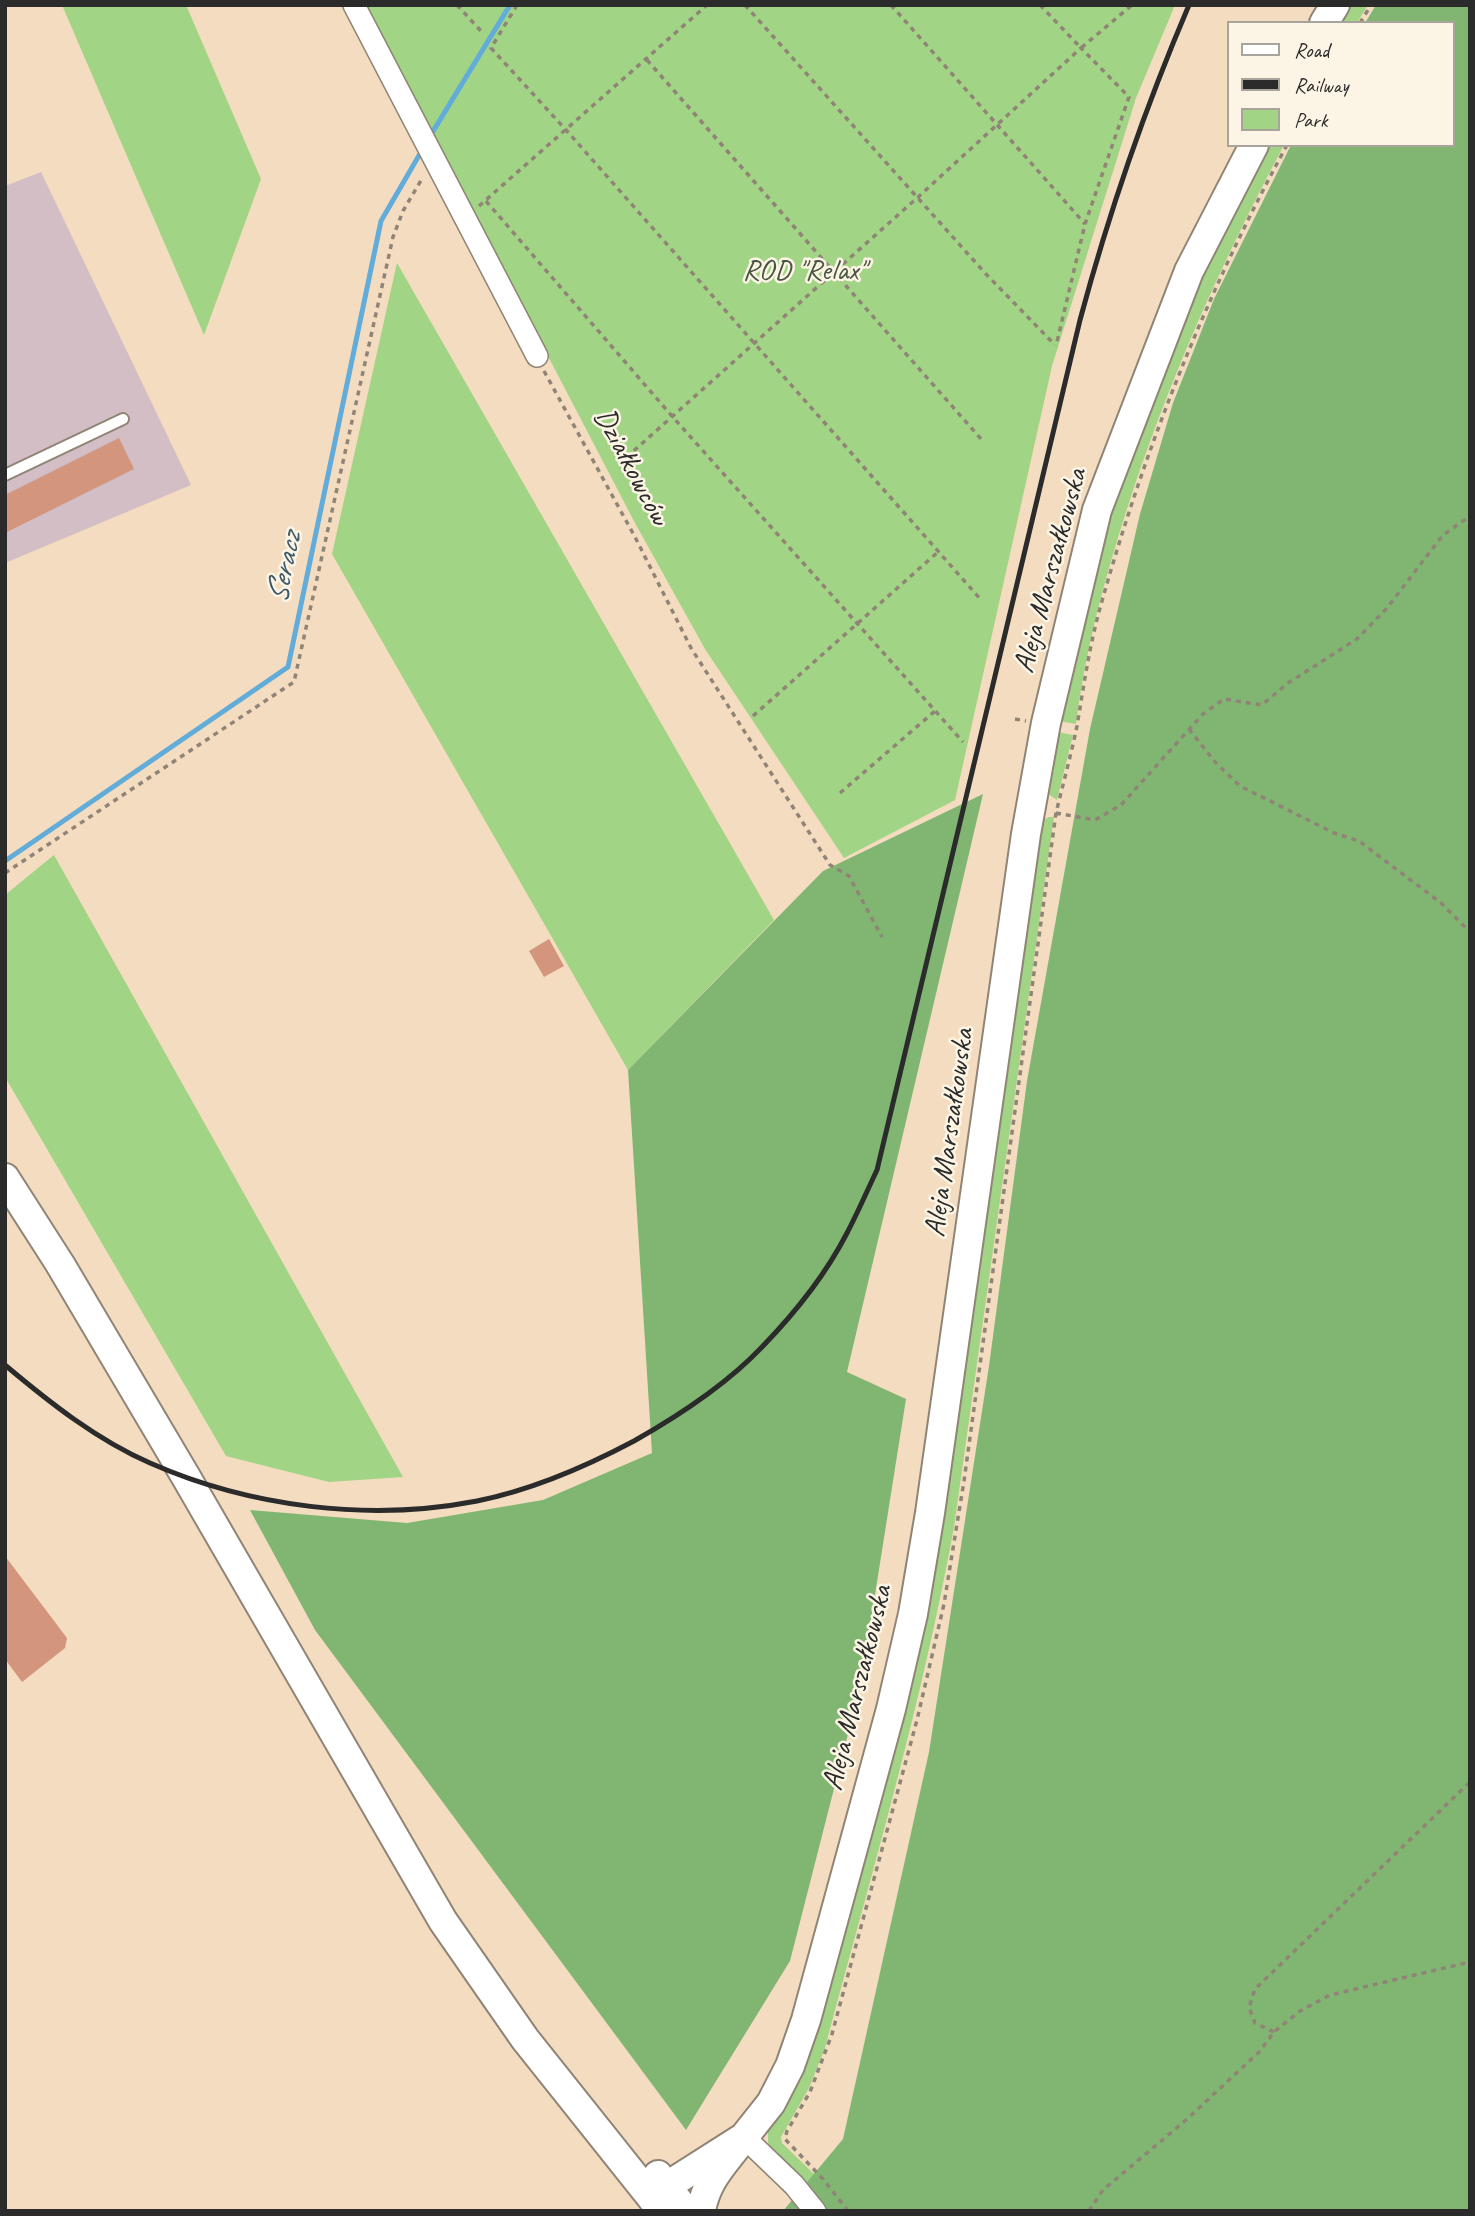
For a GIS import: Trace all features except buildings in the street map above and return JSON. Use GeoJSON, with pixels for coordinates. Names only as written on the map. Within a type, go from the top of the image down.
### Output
{"type":"FeatureCollection","features":[{"type":"Feature","properties":{"kind":"main road"},"geometry":{"type":"LineString","coordinates":[[1325,21],[1335,5]]}},
{"type":"Feature","properties":{"kind":"main road","name":"Aleja Marszałkowska"},"geometry":{"type":"LineString","coordinates":[[676,2205],[704,2194],[711,2179],[771,2103],[790,2066],[806,2020],[891,1709],[913,1614],[930,1513],[1026,834],[1045,723],[1097,510],[1189,271],[1253,147]]}},
{"type":"Feature","properties":{"kind":"main road"},"geometry":{"type":"LineString","coordinates":[[7,1184],[172,1453],[443,1922],[526,2039],[676,2205]]}},
{"type":"Feature","properties":{"kind":"main road","name":"Aleja Marszałkowska"},"geometry":{"type":"LineString","coordinates":[[676,2205],[744,2137]]}},
{"type":"Feature","properties":{"kind":"street"},"geometry":{"type":"LineString","coordinates":[[354,5],[537,356]]}},
{"type":"Feature","properties":{"kind":"street"},"geometry":{"type":"LineString","coordinates":[[744,2137],[794,2185],[815,2211]]}},
{"type":"Feature","properties":{"kind":"lane"},"geometry":{"type":"LineString","coordinates":[[5,475],[122,419]]}},
{"type":"Feature","properties":{"kind":"path"},"geometry":{"type":"LineString","coordinates":[[457,5],[481,31]]}},
{"type":"Feature","properties":{"kind":"path"},"geometry":{"type":"LineString","coordinates":[[517,5],[491,48],[982,601]]}},
{"type":"Feature","properties":{"kind":"path"},"geometry":{"type":"LineString","coordinates":[[463,216],[486,201],[707,5]]}},
{"type":"Feature","properties":{"kind":"path"},"geometry":{"type":"LineString","coordinates":[[745,5],[985,273],[1056,346],[1085,224],[1129,97],[1041,5]]}},
{"type":"Feature","properties":{"kind":"path"},"geometry":{"type":"LineString","coordinates":[[891,5],[1085,224]]}},
{"type":"Feature","properties":{"kind":"path"},"geometry":{"type":"LineString","coordinates":[[619,464],[1132,5]]}},
{"type":"Feature","properties":{"kind":"path"},"geometry":{"type":"LineString","coordinates":[[1361,21],[1371,5]]}},
{"type":"Feature","properties":{"kind":"path"},"geometry":{"type":"LineString","coordinates":[[647,60],[982,440]]}},
{"type":"Feature","properties":{"kind":"path"},"geometry":{"type":"LineString","coordinates":[[848,2211],[823,2179],[785,2139],[814,2083],[832,2034],[917,1720],[944,1604],[964,1481],[1056,813],[1076,729],[1083,680],[1101,603],[1143,468],[1176,378],[1246,222],[1286,147]]}},
{"type":"Feature","properties":{"kind":"path"},"geometry":{"type":"LineString","coordinates":[[5,873],[294,682],[393,237],[403,211],[435,162]]}},
{"type":"Feature","properties":{"kind":"path"},"geometry":{"type":"LineString","coordinates":[[486,201],[671,415],[962,742]]}},
{"type":"Feature","properties":{"kind":"path","name":"Działkowców"},"geometry":{"type":"LineString","coordinates":[[537,356],[628,524],[691,648],[830,865],[849,876],[882,937]]}},
{"type":"Feature","properties":{"kind":"path"},"geometry":{"type":"LineString","coordinates":[[1056,813],[1095,820],[1121,805],[1203,714],[1224,699],[1262,705],[1288,683],[1357,639],[1387,608],[1443,535],[1470,516]]}},
{"type":"Feature","properties":{"kind":"path"},"geometry":{"type":"LineString","coordinates":[[753,716],[938,552]]}},
{"type":"Feature","properties":{"kind":"path"},"geometry":{"type":"LineString","coordinates":[[839,793],[935,711]]}},
{"type":"Feature","properties":{"kind":"path"},"geometry":{"type":"LineString","coordinates":[[1189,729],[1215,762],[1240,786],[1334,833],[1359,841],[1441,903],[1470,932]]}},
{"type":"Feature","properties":{"kind":"path"},"geometry":{"type":"LineString","coordinates":[[1274,2032],[1255,2022],[1249,2008],[1255,1989],[1470,1782]]}},
{"type":"Feature","properties":{"kind":"path"},"geometry":{"type":"LineString","coordinates":[[1089,2211],[1103,2190],[1238,2073],[1274,2032],[1300,2011],[1330,1995],[1470,1962]]}},
{"type":"Feature","properties":{"kind":"shaded area"},"geometry":{"type":"Polygon","coordinates":[[[41,172],[191,485],[5,563],[5,186],[41,172]]]}},
{"type":"Feature","properties":{"kind":"green space"},"geometry":{"type":"Polygon","coordinates":[[[62,5],[186,5],[261,179],[204,335],[62,5]]]}},
{"type":"Feature","properties":{"kind":"green space","name":"ROD \"Relax\""},"geometry":{"type":"Polygon","coordinates":[[[365,5],[1175,5],[1136,98],[1052,366],[955,800],[844,858],[705,649],[635,523],[365,5]]]}},
{"type":"Feature","properties":{"kind":"green space"},"geometry":{"type":"Polygon","coordinates":[[[1350,5],[1368,5],[1358,21],[1340,21],[1350,5]]]}},
{"type":"Feature","properties":{"kind":"green space"},"geometry":{"type":"Polygon","coordinates":[[[1376,5],[1470,5],[1470,2211],[783,2211],[843,2139],[929,1752],[989,1366],[1027,1081],[1090,729],[1140,514],[1173,403],[1214,299],[1290,147],[1454,147],[1454,21],[1366,21],[1376,5]]]}},
{"type":"Feature","properties":{"kind":"green space"},"geometry":{"type":"Polygon","coordinates":[[[1265,147],[1283,147],[1217,279],[1159,417],[1126,512],[1103,590],[1090,643],[1076,724],[1059,721],[1115,493],[1189,303],[1265,147]]]}},
{"type":"Feature","properties":{"kind":"green space"},"geometry":{"type":"Polygon","coordinates":[[[397,263],[774,920],[628,1070],[332,554],[397,263]]]}},
{"type":"Feature","properties":{"kind":"green space"},"geometry":{"type":"Polygon","coordinates":[[[1057,732],[1073,735],[1057,800],[1047,793],[1057,732]]]}},
{"type":"Feature","properties":{"kind":"green space"},"geometry":{"type":"Polygon","coordinates":[[[983,794],[847,1372],[906,1399],[861,1683],[790,1961],[686,2130],[315,1630],[250,1510],[407,1523],[543,1500],[652,1453],[628,1070],[823,871],[983,794]]]}},
{"type":"Feature","properties":{"kind":"green space"},"geometry":{"type":"Polygon","coordinates":[[[1054,817],[954,1527],[941,1593],[895,1789],[825,2048],[809,2088],[781,2137],[782,2143],[813,2173],[844,2211],[824,2211],[768,2146],[768,2129],[792,2092],[812,2049],[898,1727],[1039,822],[1054,817]]]}},
{"type":"Feature","properties":{"kind":"green space"},"geometry":{"type":"Polygon","coordinates":[[[54,855],[403,1477],[329,1482],[226,1456],[5,1077],[5,895],[54,855]]]}},
{"type":"Feature","properties":{"kind":"waterway","name":"Seracz"},"geometry":{"type":"LineString","coordinates":[[432,133],[510,5]]}},
{"type":"Feature","properties":{"kind":"waterway","name":"Seracz"},"geometry":{"type":"LineString","coordinates":[[5,861],[288,667],[381,221],[421,152]]}},
{"type":"Feature","properties":{"kind":"railway"},"geometry":{"type":"LineString","coordinates":[[5,1365],[92,1432],[130,1454],[188,1478],[269,1500],[352,1510],[394,1510],[436,1507],[498,1496],[558,1477],[597,1460],[651,1431],[702,1398],[748,1361],[786,1321],[809,1293],[839,1248],[877,1170],[1080,320],[1129,161],[1157,82],[1189,5]]}}]}
